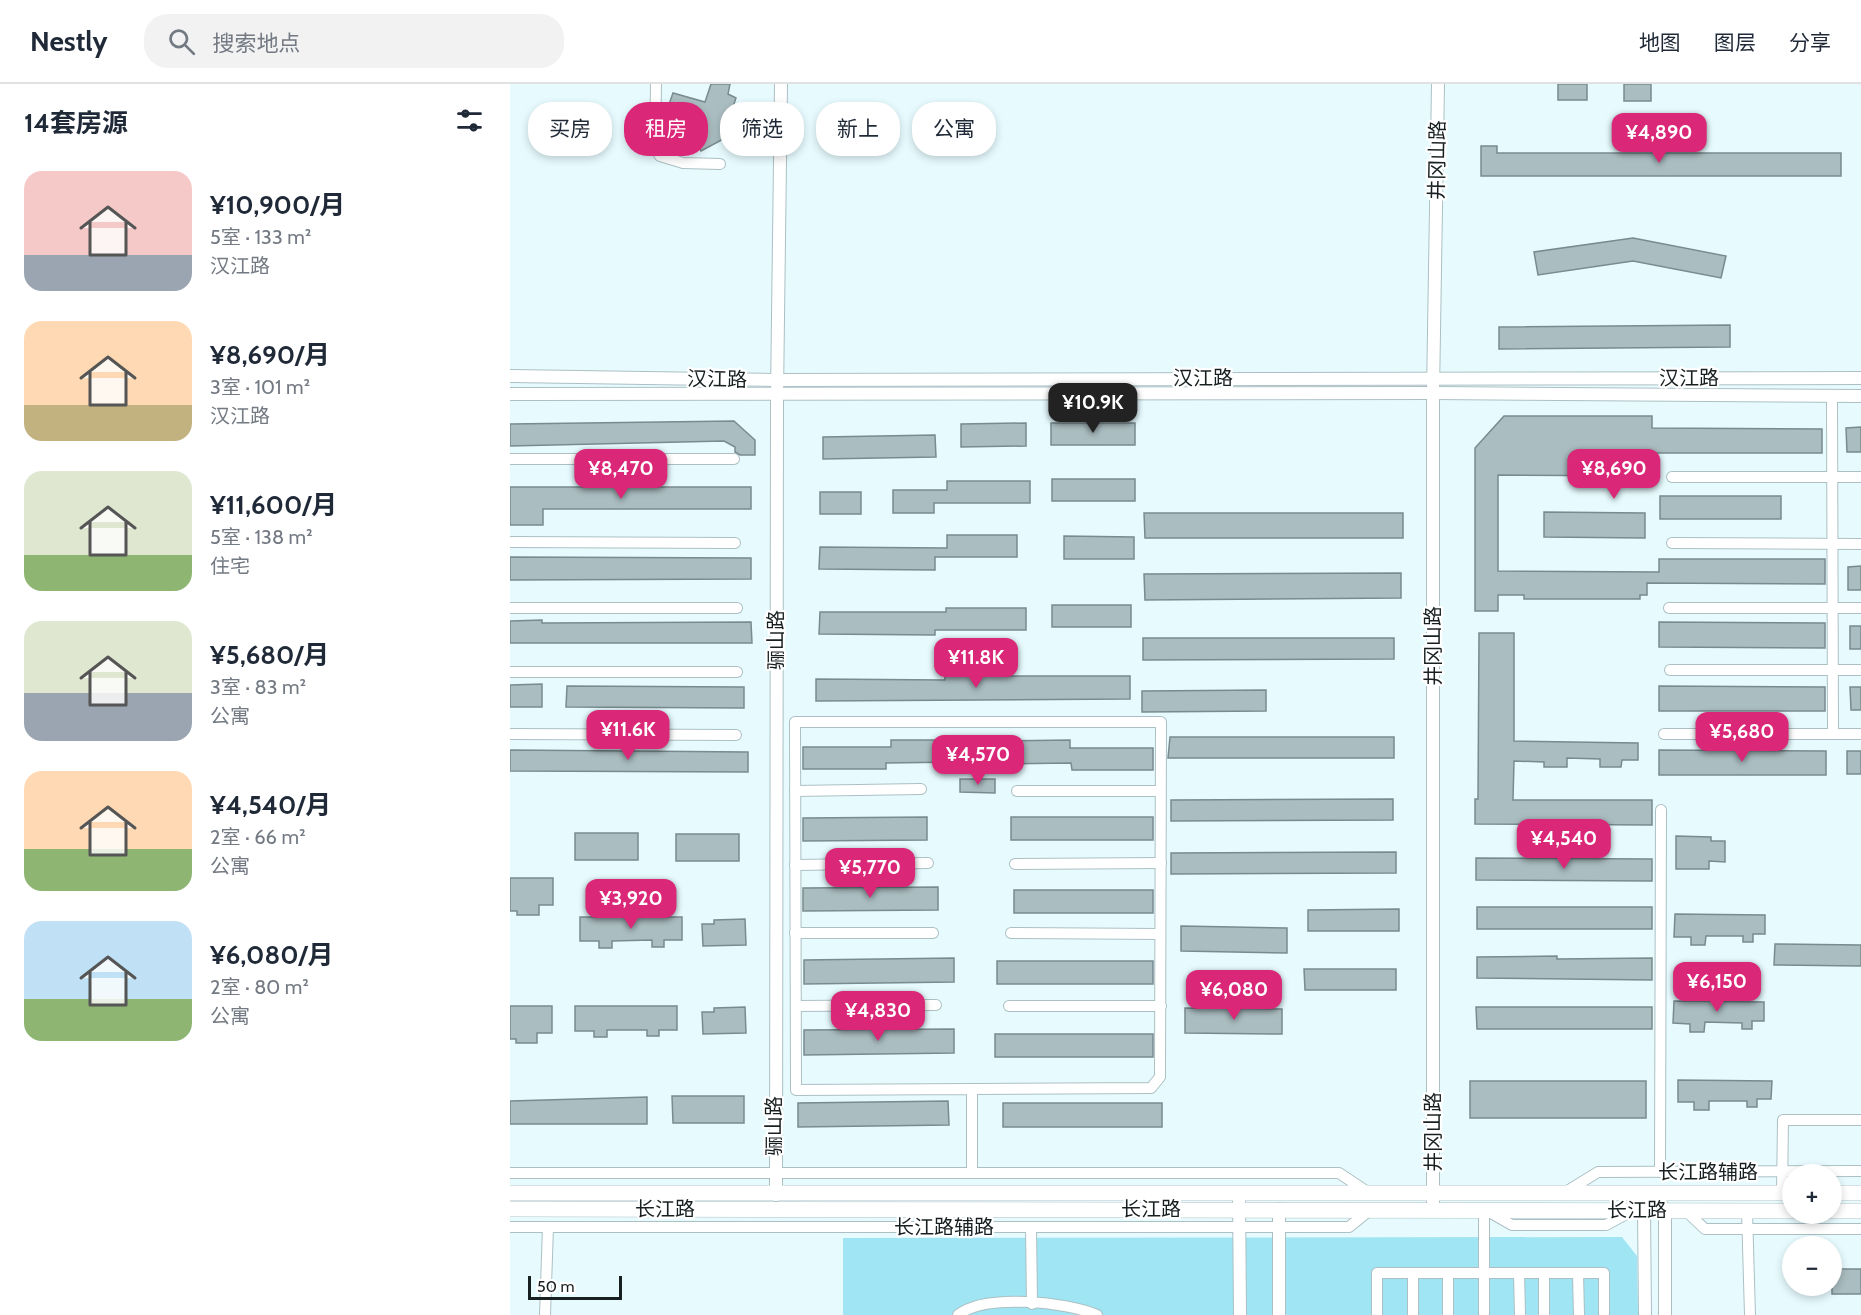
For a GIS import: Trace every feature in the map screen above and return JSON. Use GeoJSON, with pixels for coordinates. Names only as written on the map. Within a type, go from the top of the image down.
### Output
{"type":"FeatureCollection","features":[{"type":"Feature","properties":{"kind":"main road","name":"长江路"},"geometry":{"type":"LineString","coordinates":[[510,1193],[1239,1201],[1279,1209],[1371,1209],[1433,1201],[1562,1195],[1782,1193]]}},
{"type":"Feature","properties":{"kind":"main road","name":"长江路"},"geometry":{"type":"LineString","coordinates":[[510,1209],[1239,1201],[1369,1193],[1484,1209],[1782,1211]]}},
{"type":"Feature","properties":{"kind":"main road"},"geometry":{"type":"LineString","coordinates":[[1842,1193],[1861,1193]]}},
{"type":"Feature","properties":{"kind":"main road"},"geometry":{"type":"LineString","coordinates":[[1842,1211],[1861,1211]]}},
{"type":"Feature","properties":{"kind":"street"},"geometry":{"type":"LineString","coordinates":[[656,84],[655,148],[660,156],[683,163],[720,164]]}},
{"type":"Feature","properties":{"kind":"street","name":"骊山路"},"geometry":{"type":"LineString","coordinates":[[776,1196],[774,1173],[777,395],[781,84]]}},
{"type":"Feature","properties":{"kind":"street","name":"井冈山路"},"geometry":{"type":"LineString","coordinates":[[1433,1201],[1433,393],[1438,84]]}},
{"type":"Feature","properties":{"kind":"street","name":"汉江路"},"geometry":{"type":"LineString","coordinates":[[510,376],[778,380],[1861,378]]}},
{"type":"Feature","properties":{"kind":"street","name":"汉江路"},"geometry":{"type":"LineString","coordinates":[[510,394],[1433,393],[1861,396]]}},
{"type":"Feature","properties":{"kind":"street"},"geometry":{"type":"LineString","coordinates":[[1832,396],[1833,734]]}},
{"type":"Feature","properties":{"kind":"street"},"geometry":{"type":"LineString","coordinates":[[510,459],[734,459]]}},
{"type":"Feature","properties":{"kind":"street"},"geometry":{"type":"LineString","coordinates":[[1672,477],[1861,477]]}},
{"type":"Feature","properties":{"kind":"street"},"geometry":{"type":"LineString","coordinates":[[510,542],[735,543]]}},
{"type":"Feature","properties":{"kind":"street"},"geometry":{"type":"LineString","coordinates":[[1672,543],[1861,544]]}},
{"type":"Feature","properties":{"kind":"street"},"geometry":{"type":"LineString","coordinates":[[510,608],[737,608]]}},
{"type":"Feature","properties":{"kind":"street"},"geometry":{"type":"LineString","coordinates":[[1669,608],[1861,608]]}},
{"type":"Feature","properties":{"kind":"street"},"geometry":{"type":"LineString","coordinates":[[1670,670],[1861,670]]}},
{"type":"Feature","properties":{"kind":"street"},"geometry":{"type":"LineString","coordinates":[[510,672],[737,672]]}},
{"type":"Feature","properties":{"kind":"street"},"geometry":{"type":"LineString","coordinates":[[795,722],[1161,722],[1160,791],[1160,1077],[1151,1088],[796,1090],[795,722]]}},
{"type":"Feature","properties":{"kind":"street"},"geometry":{"type":"LineString","coordinates":[[1664,734],[1861,734]]}},
{"type":"Feature","properties":{"kind":"street"},"geometry":{"type":"LineString","coordinates":[[510,735],[736,735]]}},
{"type":"Feature","properties":{"kind":"street"},"geometry":{"type":"LineString","coordinates":[[795,791],[921,789]]}},
{"type":"Feature","properties":{"kind":"street"},"geometry":{"type":"LineString","coordinates":[[1017,791],[1160,791]]}},
{"type":"Feature","properties":{"kind":"street"},"geometry":{"type":"LineString","coordinates":[[1660,1172],[1661,810]]}},
{"type":"Feature","properties":{"kind":"street"},"geometry":{"type":"LineString","coordinates":[[795,865],[928,863]]}},
{"type":"Feature","properties":{"kind":"street"},"geometry":{"type":"LineString","coordinates":[[1015,864],[1161,863]]}},
{"type":"Feature","properties":{"kind":"street"},"geometry":{"type":"LineString","coordinates":[[795,933],[933,933]]}},
{"type":"Feature","properties":{"kind":"street"},"geometry":{"type":"LineString","coordinates":[[1011,933],[1160,934]]}},
{"type":"Feature","properties":{"kind":"street"},"geometry":{"type":"LineString","coordinates":[[796,1006],[936,1005]]}},
{"type":"Feature","properties":{"kind":"street"},"geometry":{"type":"LineString","coordinates":[[1009,1006],[1161,1006]]}},
{"type":"Feature","properties":{"kind":"street"},"geometry":{"type":"LineString","coordinates":[[972,1089],[972,1173]]}},
{"type":"Feature","properties":{"kind":"street"},"geometry":{"type":"LineString","coordinates":[[1782,1164],[1783,1120],[1861,1120]]}},
{"type":"Feature","properties":{"kind":"street","name":"长江路辅路"},"geometry":{"type":"LineString","coordinates":[[1562,1195],[1598,1172],[1782,1171]]}},
{"type":"Feature","properties":{"kind":"street","name":"长江路辅路"},"geometry":{"type":"LineString","coordinates":[[1842,1171],[1861,1171]]}},
{"type":"Feature","properties":{"kind":"street"},"geometry":{"type":"LineString","coordinates":[[510,1173],[1339,1173],[1369,1193]]}},
{"type":"Feature","properties":{"kind":"street"},"geometry":{"type":"LineString","coordinates":[[1645,1315],[1638,1210],[1655,1194],[1665,1211],[1665,1315]]}},
{"type":"Feature","properties":{"kind":"street"},"geometry":{"type":"LineString","coordinates":[[1239,1201],[1240,1315]]}},
{"type":"Feature","properties":{"kind":"street"},"geometry":{"type":"LineString","coordinates":[[1279,1209],[1280,1315]]}},
{"type":"Feature","properties":{"kind":"street","name":"长江路辅路"},"geometry":{"type":"LineString","coordinates":[[510,1227],[1349,1227],[1371,1209]]}},
{"type":"Feature","properties":{"kind":"street"},"geometry":{"type":"LineString","coordinates":[[1484,1209],[1484,1315]]}},
{"type":"Feature","properties":{"kind":"street","name":"长江路辅路"},"geometry":{"type":"LineString","coordinates":[[1685,1210],[1705,1229],[1861,1229]]}},
{"type":"Feature","properties":{"kind":"street"},"geometry":{"type":"LineString","coordinates":[[1747,1211],[1750,1315]]}},
{"type":"Feature","properties":{"kind":"street"},"geometry":{"type":"LineString","coordinates":[[544,1315],[548,1227]]}},
{"type":"Feature","properties":{"kind":"street"},"geometry":{"type":"LineString","coordinates":[[1031,1227],[1032,1304]]}},
{"type":"Feature","properties":{"kind":"street"},"geometry":{"type":"LineString","coordinates":[[1377,1315],[1377,1273],[1605,1273],[1605,1315]]}},
{"type":"Feature","properties":{"kind":"street"},"geometry":{"type":"LineString","coordinates":[[1413,1273],[1413,1315]]}},
{"type":"Feature","properties":{"kind":"street"},"geometry":{"type":"LineString","coordinates":[[1448,1273],[1449,1315]]}},
{"type":"Feature","properties":{"kind":"street"},"geometry":{"type":"LineString","coordinates":[[1519,1273],[1520,1315]]}},
{"type":"Feature","properties":{"kind":"street"},"geometry":{"type":"LineString","coordinates":[[1544,1273],[1544,1315]]}},
{"type":"Feature","properties":{"kind":"street"},"geometry":{"type":"LineString","coordinates":[[1578,1273],[1579,1315]]}},
{"type":"Feature","properties":{"kind":"street"},"geometry":{"type":"LineString","coordinates":[[958,1315],[990,1303],[1062,1304],[1097,1315]]}},
{"type":"Feature","properties":{"kind":"shaded area"},"geometry":{"type":"Polygon","coordinates":[[[1622,1237],[1637,1256],[1638,1315],[843,1315],[843,1238],[1622,1237]]]}},
{"type":"Feature","properties":{"kind":"building"},"geometry":{"type":"Polygon","coordinates":[[[711,84],[730,84],[728,94],[736,98],[735,102],[720,102],[720,141],[708,147],[708,102],[705,102],[711,84]]]}},
{"type":"Feature","properties":{"kind":"building"},"geometry":{"type":"Polygon","coordinates":[[[1558,84],[1587,84],[1587,100],[1558,100],[1558,84]]]}},
{"type":"Feature","properties":{"kind":"building"},"geometry":{"type":"Polygon","coordinates":[[[1624,84],[1651,84],[1651,101],[1624,101],[1624,84]]]}},
{"type":"Feature","properties":{"kind":"building"},"geometry":{"type":"Polygon","coordinates":[[[673,93],[705,102],[670,102],[673,93]]]}},
{"type":"Feature","properties":{"kind":"building"},"geometry":{"type":"Polygon","coordinates":[[[1481,146],[1497,146],[1497,153],[1841,153],[1841,176],[1481,176],[1481,146]]]}},
{"type":"Feature","properties":{"kind":"building"},"geometry":{"type":"Polygon","coordinates":[[[1633,238],[1726,256],[1721,278],[1633,261],[1538,275],[1534,252],[1633,238]]]}},
{"type":"Feature","properties":{"kind":"building"},"geometry":{"type":"Polygon","coordinates":[[[1730,325],[1730,347],[1499,349],[1499,327],[1730,325]]]}},
{"type":"Feature","properties":{"kind":"building"},"geometry":{"type":"Polygon","coordinates":[[[1504,416],[1652,416],[1652,428],[1822,429],[1822,453],[1652,453],[1652,476],[1498,475],[1498,571],[1659,572],[1659,559],[1825,559],[1825,584],[1647,583],[1647,595],[1640,595],[1640,599],[1524,599],[1524,595],[1498,595],[1498,611],[1475,611],[1475,448],[1504,416]]]}},
{"type":"Feature","properties":{"kind":"building"},"geometry":{"type":"Polygon","coordinates":[[[734,421],[755,440],[755,455],[740,455],[735,452],[735,447],[724,441],[510,446],[510,424],[734,421]]]}},
{"type":"Feature","properties":{"kind":"building"},"geometry":{"type":"Polygon","coordinates":[[[1026,423],[1026,446],[961,447],[961,424],[1026,423]]]}},
{"type":"Feature","properties":{"kind":"building"},"geometry":{"type":"Polygon","coordinates":[[[1051,423],[1135,423],[1135,445],[1051,445],[1051,423]]]}},
{"type":"Feature","properties":{"kind":"building"},"geometry":{"type":"Polygon","coordinates":[[[1861,427],[1861,452],[1847,452],[1846,428],[1861,427]]]}},
{"type":"Feature","properties":{"kind":"building"},"geometry":{"type":"Polygon","coordinates":[[[935,435],[936,457],[823,459],[823,437],[935,435]]]}},
{"type":"Feature","properties":{"kind":"building"},"geometry":{"type":"Polygon","coordinates":[[[1052,479],[1135,479],[1135,501],[1052,501],[1052,479]]]}},
{"type":"Feature","properties":{"kind":"building"},"geometry":{"type":"Polygon","coordinates":[[[947,481],[1030,481],[1030,503],[934,503],[934,513],[893,513],[893,490],[947,490],[947,481]]]}},
{"type":"Feature","properties":{"kind":"building"},"geometry":{"type":"Polygon","coordinates":[[[510,487],[751,487],[751,509],[543,509],[543,525],[510,525],[510,487]]]}},
{"type":"Feature","properties":{"kind":"building"},"geometry":{"type":"Polygon","coordinates":[[[820,492],[861,492],[861,514],[820,514],[820,492]]]}},
{"type":"Feature","properties":{"kind":"building"},"geometry":{"type":"Polygon","coordinates":[[[1660,496],[1781,496],[1781,519],[1660,519],[1660,496]]]}},
{"type":"Feature","properties":{"kind":"building"},"geometry":{"type":"Polygon","coordinates":[[[1544,512],[1645,513],[1645,538],[1544,537],[1544,512]]]}},
{"type":"Feature","properties":{"kind":"building"},"geometry":{"type":"Polygon","coordinates":[[[1144,513],[1403,513],[1403,538],[1145,538],[1144,513]]]}},
{"type":"Feature","properties":{"kind":"building"},"geometry":{"type":"Polygon","coordinates":[[[947,535],[1017,535],[1017,557],[935,557],[935,570],[819,569],[820,547],[947,548],[947,535]]]}},
{"type":"Feature","properties":{"kind":"building"},"geometry":{"type":"Polygon","coordinates":[[[1064,536],[1134,537],[1134,559],[1064,559],[1064,536]]]}},
{"type":"Feature","properties":{"kind":"building"},"geometry":{"type":"Polygon","coordinates":[[[510,557],[751,558],[751,579],[510,580],[510,557]]]}},
{"type":"Feature","properties":{"kind":"building"},"geometry":{"type":"Polygon","coordinates":[[[1861,566],[1861,590],[1848,590],[1848,567],[1861,566]]]}},
{"type":"Feature","properties":{"kind":"building"},"geometry":{"type":"Polygon","coordinates":[[[1401,573],[1401,598],[1145,600],[1144,574],[1401,573]]]}},
{"type":"Feature","properties":{"kind":"building"},"geometry":{"type":"Polygon","coordinates":[[[1052,605],[1131,605],[1131,627],[1052,627],[1052,605]]]}},
{"type":"Feature","properties":{"kind":"building"},"geometry":{"type":"Polygon","coordinates":[[[946,608],[1026,608],[1026,630],[935,630],[935,635],[819,634],[820,612],[946,612],[946,608]]]}},
{"type":"Feature","properties":{"kind":"building"},"geometry":{"type":"Polygon","coordinates":[[[542,620],[542,623],[751,622],[752,643],[510,643],[510,621],[542,620]]]}},
{"type":"Feature","properties":{"kind":"building"},"geometry":{"type":"Polygon","coordinates":[[[1659,622],[1825,623],[1825,648],[1659,647],[1659,622]]]}},
{"type":"Feature","properties":{"kind":"building"},"geometry":{"type":"Polygon","coordinates":[[[1850,626],[1861,626],[1861,649],[1850,649],[1850,626]]]}},
{"type":"Feature","properties":{"kind":"building"},"geometry":{"type":"Polygon","coordinates":[[[1479,633],[1514,633],[1514,741],[1638,743],[1638,760],[1622,760],[1621,767],[1600,767],[1600,759],[1567,758],[1567,767],[1544,767],[1544,762],[1514,761],[1513,800],[1652,800],[1652,825],[1475,824],[1475,799],[1478,799],[1479,633]]]}},
{"type":"Feature","properties":{"kind":"building"},"geometry":{"type":"Polygon","coordinates":[[[1143,638],[1394,638],[1394,659],[1143,660],[1143,638]]]}},
{"type":"Feature","properties":{"kind":"building"},"geometry":{"type":"Polygon","coordinates":[[[945,676],[1130,676],[1130,699],[816,701],[816,679],[945,680],[945,676]]]}},
{"type":"Feature","properties":{"kind":"building"},"geometry":{"type":"Polygon","coordinates":[[[542,684],[542,707],[510,707],[510,685],[542,684]]]}},
{"type":"Feature","properties":{"kind":"building"},"geometry":{"type":"Polygon","coordinates":[[[567,686],[744,687],[744,708],[566,707],[567,686]]]}},
{"type":"Feature","properties":{"kind":"building"},"geometry":{"type":"Polygon","coordinates":[[[1659,686],[1825,687],[1825,711],[1659,711],[1659,686]]]}},
{"type":"Feature","properties":{"kind":"building"},"geometry":{"type":"Polygon","coordinates":[[[1850,687],[1861,687],[1861,710],[1851,710],[1850,687]]]}},
{"type":"Feature","properties":{"kind":"building"},"geometry":{"type":"Polygon","coordinates":[[[1266,690],[1266,711],[1142,712],[1142,691],[1266,690]]]}},
{"type":"Feature","properties":{"kind":"building"},"geometry":{"type":"Polygon","coordinates":[[[1170,737],[1394,737],[1394,758],[1168,758],[1170,737]]]}},
{"type":"Feature","properties":{"kind":"building"},"geometry":{"type":"Polygon","coordinates":[[[891,740],[958,740],[958,762],[886,763],[886,769],[803,769],[803,747],[891,747],[891,740]]]}},
{"type":"Feature","properties":{"kind":"building"},"geometry":{"type":"Polygon","coordinates":[[[1070,740],[1070,748],[1153,748],[1153,770],[1072,770],[1071,763],[999,764],[999,741],[1070,740]]]}},
{"type":"Feature","properties":{"kind":"building"},"geometry":{"type":"Polygon","coordinates":[[[510,750],[748,752],[748,772],[510,771],[510,750]]]}},
{"type":"Feature","properties":{"kind":"building"},"geometry":{"type":"Polygon","coordinates":[[[1659,750],[1826,751],[1826,775],[1659,775],[1659,750]]]}},
{"type":"Feature","properties":{"kind":"building"},"geometry":{"type":"Polygon","coordinates":[[[1847,751],[1861,751],[1861,774],[1847,774],[1847,751]]]}},
{"type":"Feature","properties":{"kind":"building"},"geometry":{"type":"Polygon","coordinates":[[[960,779],[995,779],[995,793],[960,792],[960,779]]]}},
{"type":"Feature","properties":{"kind":"building"},"geometry":{"type":"Polygon","coordinates":[[[1393,799],[1393,820],[1171,821],[1171,800],[1393,799]]]}},
{"type":"Feature","properties":{"kind":"building"},"geometry":{"type":"Polygon","coordinates":[[[927,817],[927,840],[803,841],[803,818],[927,817]]]}},
{"type":"Feature","properties":{"kind":"building"},"geometry":{"type":"Polygon","coordinates":[[[1011,817],[1153,817],[1153,840],[1011,840],[1011,817]]]}},
{"type":"Feature","properties":{"kind":"building"},"geometry":{"type":"Polygon","coordinates":[[[575,833],[638,833],[638,860],[575,860],[575,833]]]}},
{"type":"Feature","properties":{"kind":"building"},"geometry":{"type":"Polygon","coordinates":[[[676,834],[739,834],[739,861],[676,861],[676,834]]]}},
{"type":"Feature","properties":{"kind":"building"},"geometry":{"type":"Polygon","coordinates":[[[1676,836],[1711,837],[1711,841],[1725,841],[1725,862],[1709,861],[1709,869],[1676,869],[1676,836]]]}},
{"type":"Feature","properties":{"kind":"building"},"geometry":{"type":"Polygon","coordinates":[[[1396,852],[1396,873],[1171,874],[1171,853],[1396,852]]]}},
{"type":"Feature","properties":{"kind":"building"},"geometry":{"type":"Polygon","coordinates":[[[1476,858],[1652,859],[1652,881],[1476,880],[1476,858]]]}},
{"type":"Feature","properties":{"kind":"building"},"geometry":{"type":"Polygon","coordinates":[[[510,878],[553,878],[553,905],[539,905],[539,915],[517,915],[517,911],[510,911],[510,878]]]}},
{"type":"Feature","properties":{"kind":"building"},"geometry":{"type":"Polygon","coordinates":[[[938,887],[938,910],[803,911],[803,888],[938,887]]]}},
{"type":"Feature","properties":{"kind":"building"},"geometry":{"type":"Polygon","coordinates":[[[1014,890],[1153,890],[1153,913],[1014,913],[1014,890]]]}},
{"type":"Feature","properties":{"kind":"building"},"geometry":{"type":"Polygon","coordinates":[[[1477,907],[1652,907],[1652,929],[1477,929],[1477,907]]]}},
{"type":"Feature","properties":{"kind":"building"},"geometry":{"type":"Polygon","coordinates":[[[1399,909],[1399,931],[1308,931],[1308,910],[1399,909]]]}},
{"type":"Feature","properties":{"kind":"building"},"geometry":{"type":"Polygon","coordinates":[[[1675,914],[1765,915],[1765,934],[1753,934],[1753,942],[1743,942],[1743,936],[1706,936],[1705,945],[1691,945],[1691,937],[1674,937],[1675,914]]]}},
{"type":"Feature","properties":{"kind":"building"},"geometry":{"type":"Polygon","coordinates":[[[580,917],[682,917],[682,940],[664,940],[664,947],[652,947],[652,940],[612,941],[612,948],[599,948],[599,941],[580,941],[580,917]]]}},
{"type":"Feature","properties":{"kind":"building"},"geometry":{"type":"Polygon","coordinates":[[[745,919],[746,945],[703,946],[702,924],[714,924],[714,920],[745,919]]]}},
{"type":"Feature","properties":{"kind":"building"},"geometry":{"type":"Polygon","coordinates":[[[1181,926],[1287,928],[1287,953],[1181,951],[1181,926]]]}},
{"type":"Feature","properties":{"kind":"building"},"geometry":{"type":"Polygon","coordinates":[[[1775,944],[1861,945],[1861,966],[1774,965],[1775,944]]]}},
{"type":"Feature","properties":{"kind":"building"},"geometry":{"type":"Polygon","coordinates":[[[1557,956],[1557,959],[1652,958],[1652,980],[1477,978],[1477,957],[1557,956]]]}},
{"type":"Feature","properties":{"kind":"building"},"geometry":{"type":"Polygon","coordinates":[[[954,958],[954,982],[804,984],[804,960],[954,958]]]}},
{"type":"Feature","properties":{"kind":"building"},"geometry":{"type":"Polygon","coordinates":[[[997,961],[1153,961],[1153,984],[997,984],[997,961]]]}},
{"type":"Feature","properties":{"kind":"building"},"geometry":{"type":"Polygon","coordinates":[[[1304,969],[1396,969],[1396,990],[1305,990],[1304,969]]]}},
{"type":"Feature","properties":{"kind":"building"},"geometry":{"type":"Polygon","coordinates":[[[1674,1001],[1764,1002],[1764,1021],[1752,1021],[1752,1029],[1742,1029],[1742,1023],[1705,1022],[1704,1032],[1690,1032],[1690,1024],[1673,1023],[1674,1001]]]}},
{"type":"Feature","properties":{"kind":"building"},"geometry":{"type":"Polygon","coordinates":[[[510,1006],[552,1006],[552,1033],[537,1033],[537,1043],[516,1043],[516,1039],[510,1039],[510,1006]]]}},
{"type":"Feature","properties":{"kind":"building"},"geometry":{"type":"Polygon","coordinates":[[[575,1006],[677,1006],[677,1030],[659,1030],[659,1036],[647,1036],[647,1030],[607,1030],[607,1037],[594,1037],[594,1031],[575,1031],[575,1006]]]}},
{"type":"Feature","properties":{"kind":"building"},"geometry":{"type":"Polygon","coordinates":[[[745,1007],[746,1033],[703,1034],[702,1012],[714,1012],[714,1008],[745,1007]]]}},
{"type":"Feature","properties":{"kind":"building"},"geometry":{"type":"Polygon","coordinates":[[[1476,1007],[1652,1007],[1652,1029],[1477,1029],[1476,1007]]]}},
{"type":"Feature","properties":{"kind":"building"},"geometry":{"type":"Polygon","coordinates":[[[1185,1008],[1282,1009],[1282,1034],[1185,1033],[1185,1008]]]}},
{"type":"Feature","properties":{"kind":"building"},"geometry":{"type":"Polygon","coordinates":[[[954,1029],[954,1053],[804,1055],[804,1030],[954,1029]]]}},
{"type":"Feature","properties":{"kind":"building"},"geometry":{"type":"Polygon","coordinates":[[[995,1034],[1153,1034],[1153,1057],[995,1057],[995,1034]]]}},
{"type":"Feature","properties":{"kind":"building"},"geometry":{"type":"Polygon","coordinates":[[[1678,1080],[1772,1081],[1771,1099],[1757,1099],[1757,1107],[1747,1107],[1747,1101],[1709,1101],[1709,1110],[1694,1110],[1694,1102],[1678,1102],[1678,1080]]]}},
{"type":"Feature","properties":{"kind":"building"},"geometry":{"type":"Polygon","coordinates":[[[1470,1081],[1646,1081],[1646,1118],[1470,1118],[1470,1081]]]}},
{"type":"Feature","properties":{"kind":"building"},"geometry":{"type":"Polygon","coordinates":[[[672,1096],[744,1096],[744,1123],[673,1123],[672,1096]]]}},
{"type":"Feature","properties":{"kind":"building"},"geometry":{"type":"Polygon","coordinates":[[[647,1097],[647,1124],[510,1124],[510,1101],[647,1097]]]}},
{"type":"Feature","properties":{"kind":"building"},"geometry":{"type":"Polygon","coordinates":[[[948,1101],[949,1125],[798,1127],[798,1103],[948,1101]]]}},
{"type":"Feature","properties":{"kind":"building"},"geometry":{"type":"Polygon","coordinates":[[[1003,1103],[1162,1103],[1162,1127],[1003,1127],[1003,1103]]]}},
{"type":"Feature","properties":{"kind":"building"},"geometry":{"type":"Polygon","coordinates":[[[1842,1269],[1861,1269],[1861,1294],[1842,1294],[1842,1269]]]}}]}
